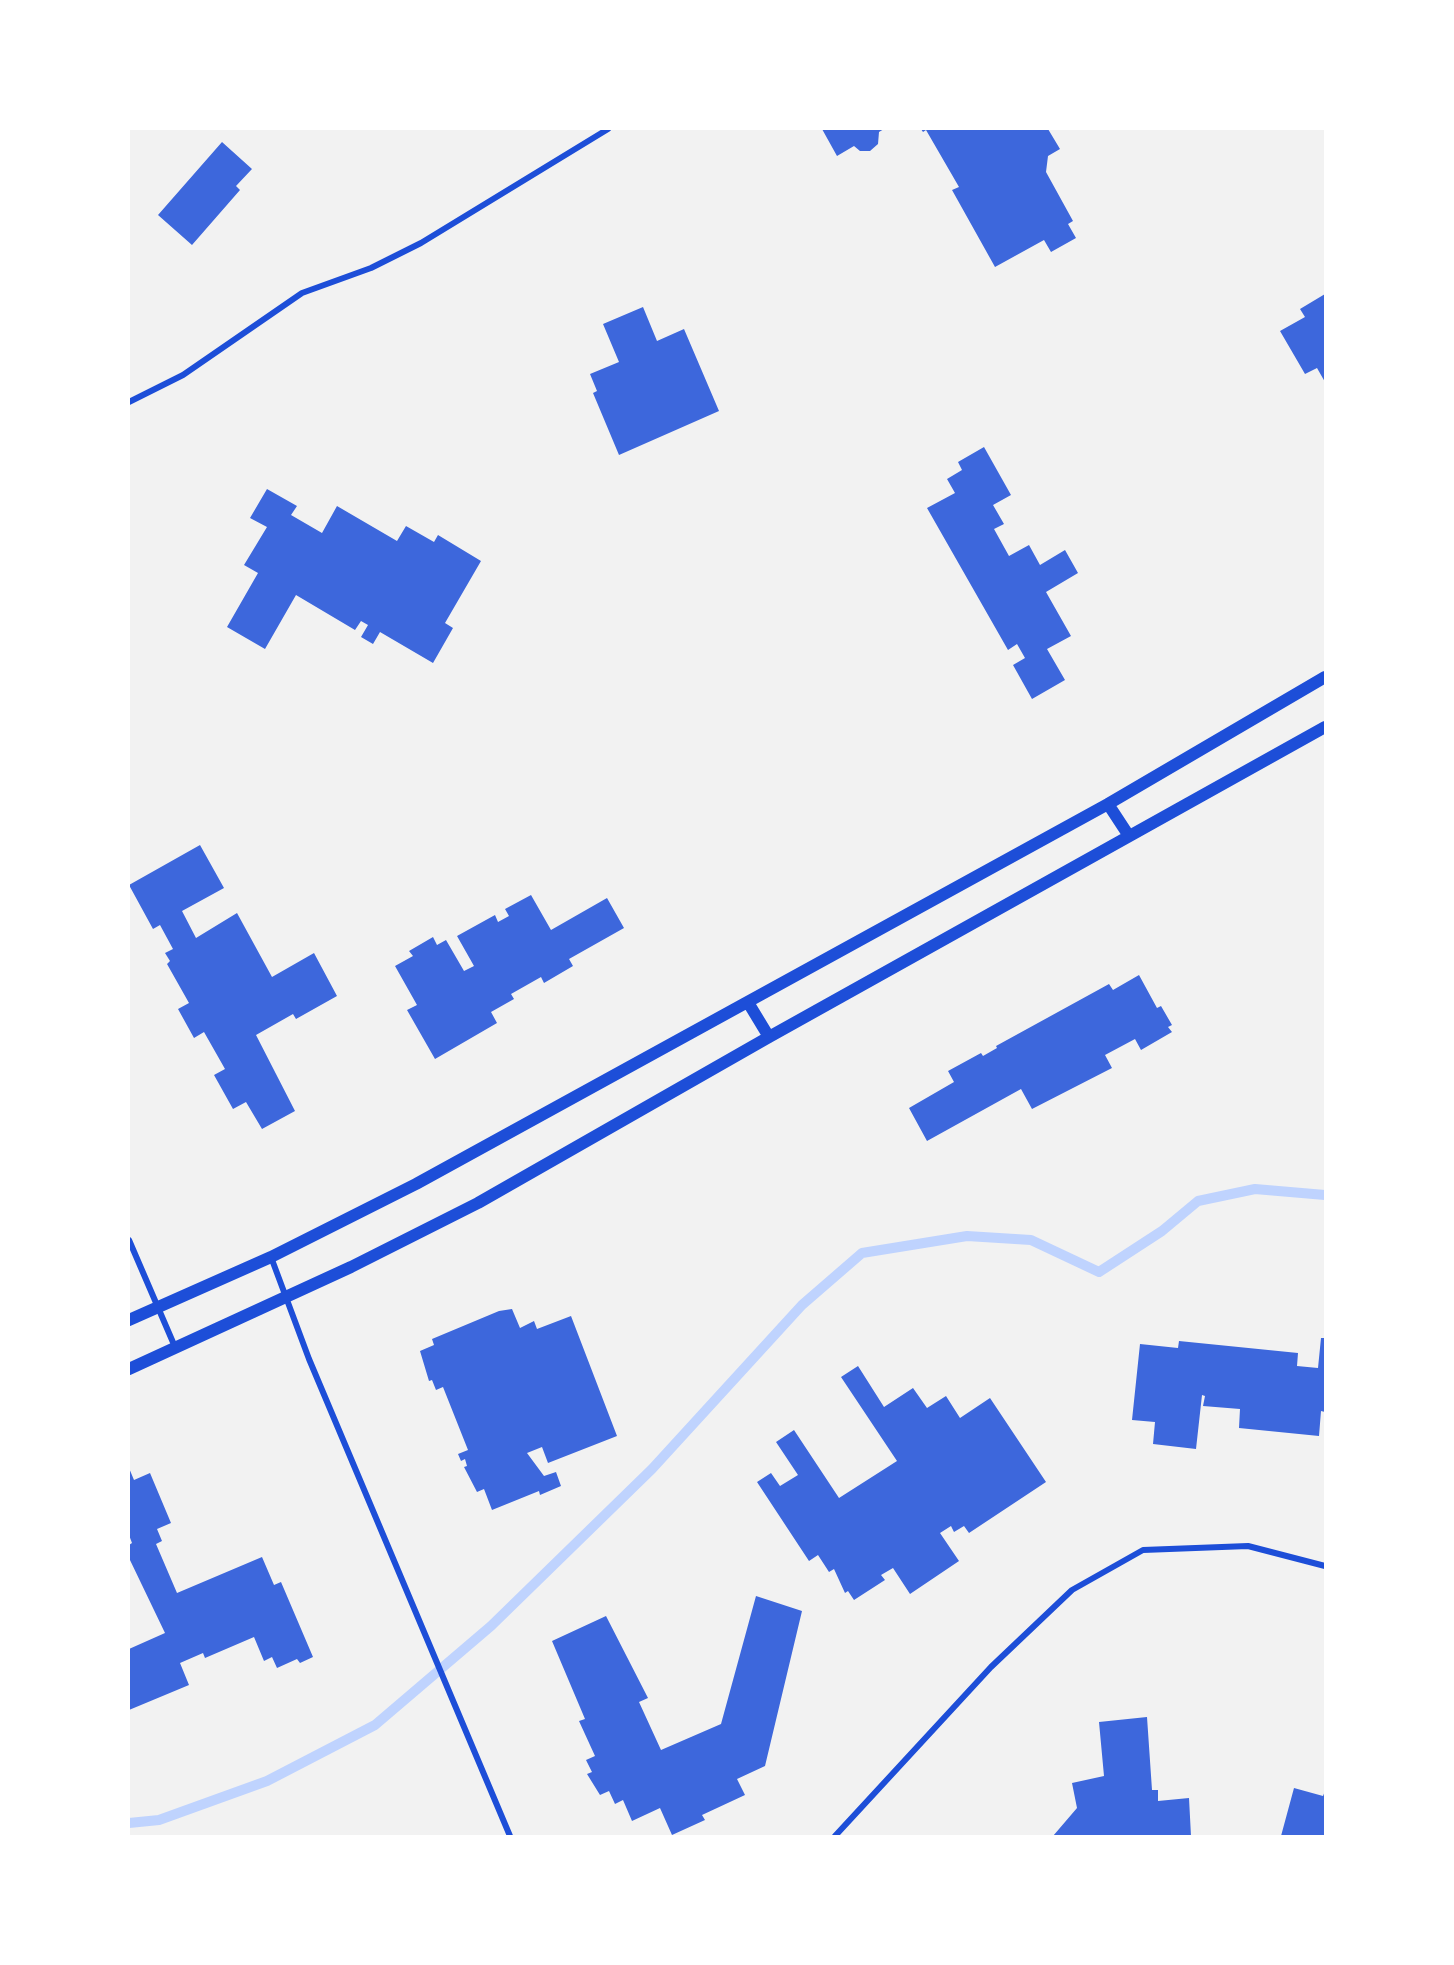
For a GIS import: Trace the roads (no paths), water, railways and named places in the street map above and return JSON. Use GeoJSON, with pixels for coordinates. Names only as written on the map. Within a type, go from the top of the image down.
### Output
{"type":"FeatureCollection","features":[{"type":"Feature","properties":{"kind":"main road"},"geometry":{"type":"LineString","coordinates":[[129,1320],[271,1257],[416,1185],[749,1004],[1108,804],[1325,677]]}},
{"type":"Feature","properties":{"kind":"main road"},"geometry":{"type":"LineString","coordinates":[[129,1369],[351,1267],[478,1203],[769,1037],[1325,727]]}},
{"type":"Feature","properties":{"kind":"main road"},"geometry":{"type":"LineString","coordinates":[[1108,804],[1129,836]]}},
{"type":"Feature","properties":{"kind":"main road"},"geometry":{"type":"LineString","coordinates":[[749,1004],[769,1037]]}},
{"type":"Feature","properties":{"kind":"street"},"geometry":{"type":"LineString","coordinates":[[129,402],[183,375],[302,293],[371,268],[421,243],[608,129]]}},
{"type":"Feature","properties":{"kind":"street"},"geometry":{"type":"LineString","coordinates":[[129,1240],[175,1347]]}},
{"type":"Feature","properties":{"kind":"street"},"geometry":{"type":"LineString","coordinates":[[271,1257],[309,1359],[510,1836]]}},
{"type":"Feature","properties":{"kind":"street"},"geometry":{"type":"LineString","coordinates":[[835,1836],[991,1668],[1072,1590],[1143,1550],[1248,1546],[1325,1566]]}},
{"type":"Feature","properties":{"kind":"waterway"},"geometry":{"type":"LineString","coordinates":[[129,1823],[159,1820],[267,1781],[375,1725],[491,1626],[652,1469],[802,1305],[862,1253],[967,1236],[1031,1240],[1099,1272],[1162,1231],[1198,1201],[1255,1189],[1325,1195]]}}]}
